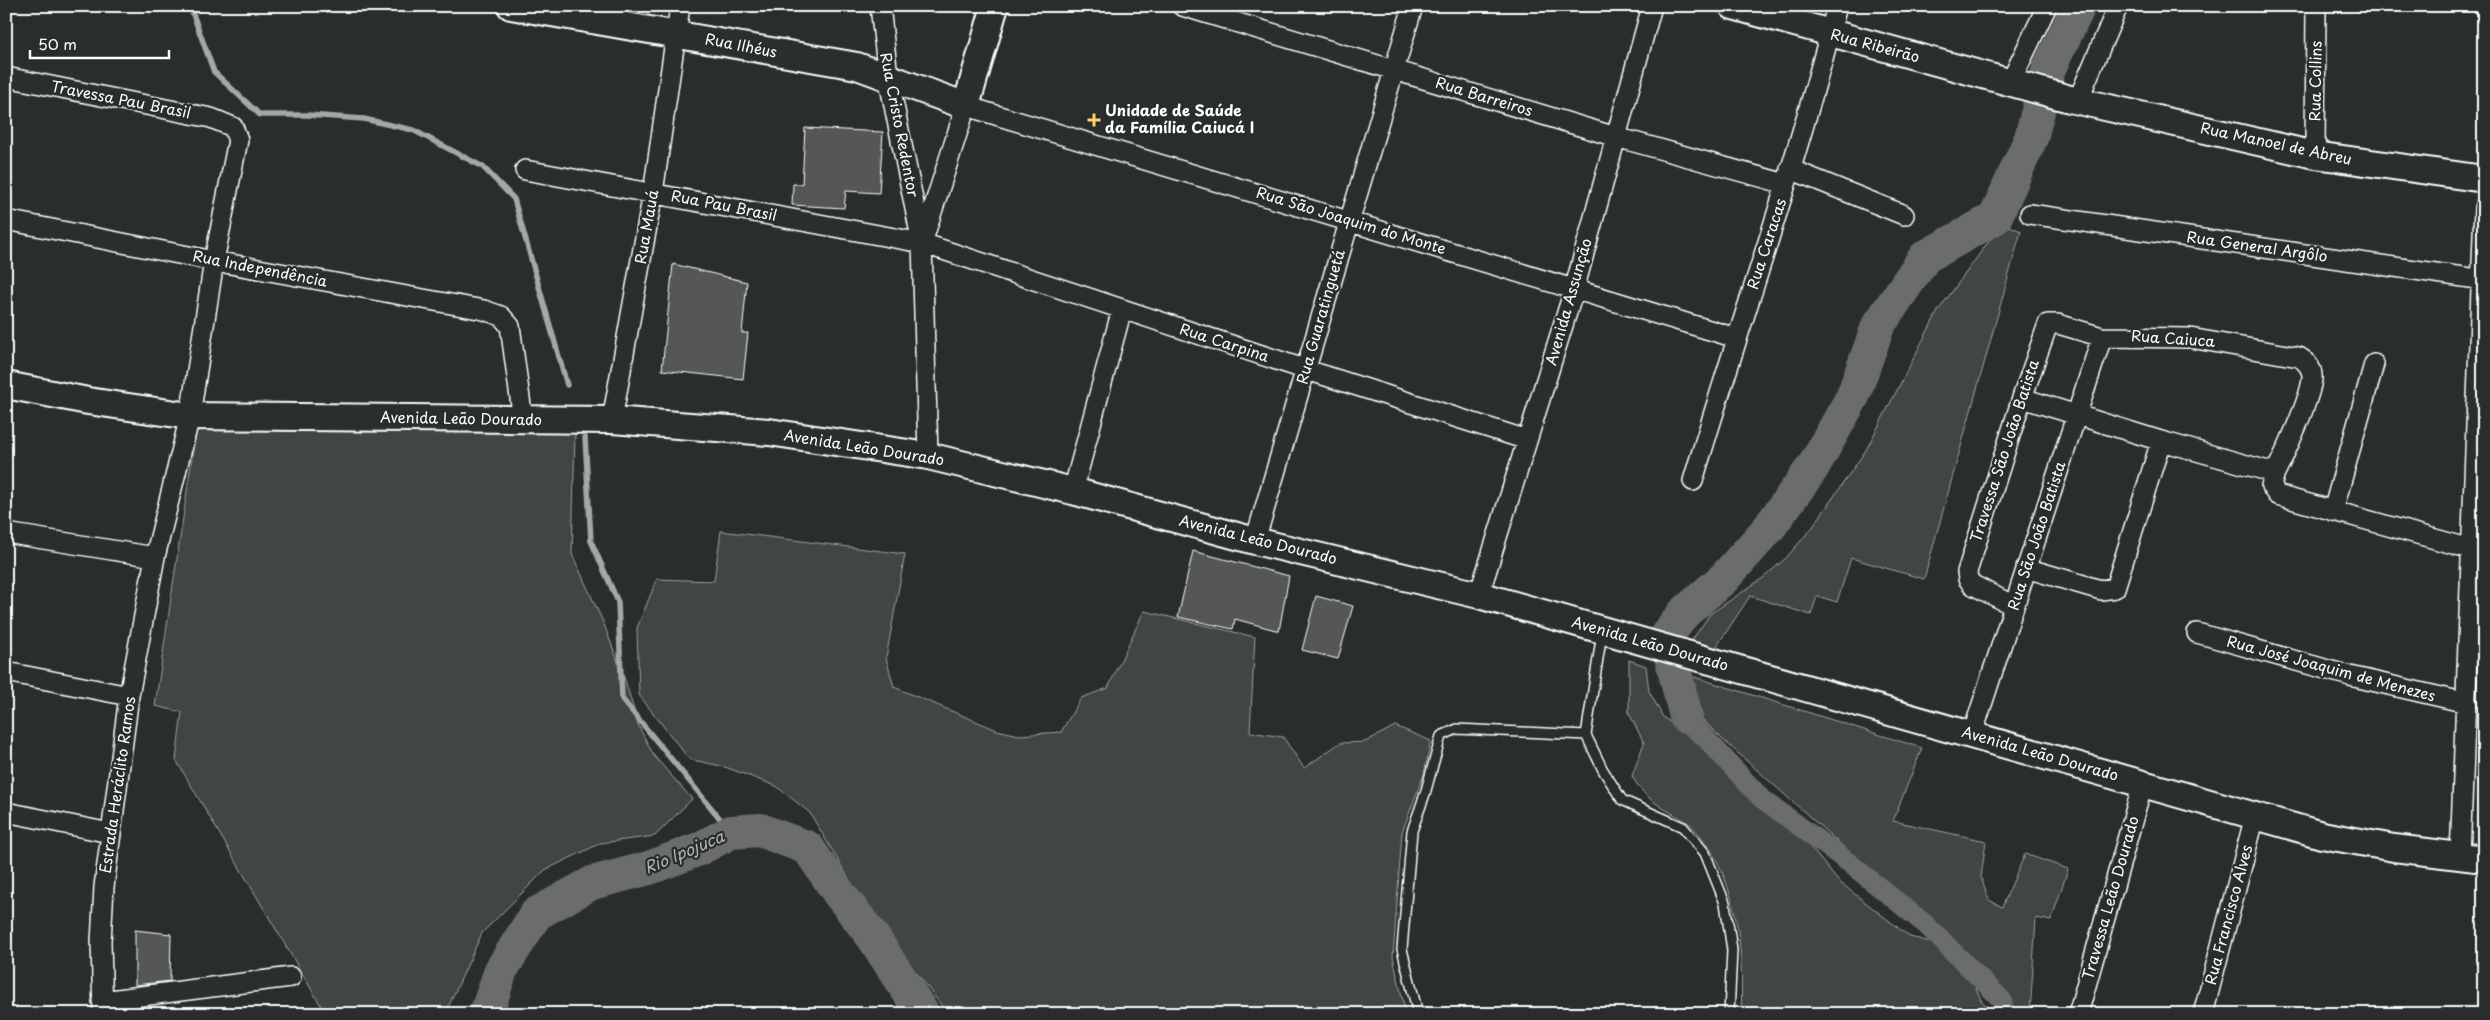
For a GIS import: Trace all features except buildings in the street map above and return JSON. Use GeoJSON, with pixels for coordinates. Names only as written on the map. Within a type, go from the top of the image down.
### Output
{"type":"FeatureCollection","features":[{"type":"Feature","properties":{"kind":"main road","name":"Rua Ilhéus"},"geometry":{"type":"LineString","coordinates":[[512,6],[857,66],[966,106]]}},
{"type":"Feature","properties":{"kind":"main road"},"geometry":{"type":"LineString","coordinates":[[966,106],[995,6]]}},
{"type":"Feature","properties":{"kind":"main road","name":"Rua Ribeirão"},"geometry":{"type":"LineString","coordinates":[[1733,6],[2013,84],[2074,99]]}},
{"type":"Feature","properties":{"kind":"main road","name":"Rua Manoel de Abreu"},"geometry":{"type":"LineString","coordinates":[[2074,99],[2315,155],[2484,179]]}},
{"type":"Feature","properties":{"kind":"main road","name":"Avenida Leão Dourado"},"geometry":{"type":"LineString","coordinates":[[6,386],[88,401],[190,416],[612,420],[768,432],[928,456],[1073,491],[1255,541],[1478,595],[2322,835],[2472,858]]}},
{"type":"Feature","properties":{"kind":"street","name":"Rua Mauá"},"geometry":{"type":"LineString","coordinates":[[612,420],[653,193],[680,6]]}},
{"type":"Feature","properties":{"kind":"street","name":"Rua Cristo Redentor"},"geometry":{"type":"LineString","coordinates":[[880,6],[888,76],[922,243]]}},
{"type":"Feature","properties":{"kind":"street","name":"Rua Barreiros"},"geometry":{"type":"LineString","coordinates":[[1182,6],[1616,137],[1789,176],[1904,215]]}},
{"type":"Feature","properties":{"kind":"street","name":"Rua Guaratinguetá"},"geometry":{"type":"LineString","coordinates":[[1255,541],[1348,220],[1395,71],[1412,6]]}},
{"type":"Feature","properties":{"kind":"street","name":"Avenida Assunção"},"geometry":{"type":"LineString","coordinates":[[1478,595],[1574,290],[1652,6]]}},
{"type":"Feature","properties":{"kind":"street","name":"Rua Caracas"},"geometry":{"type":"LineString","coordinates":[[1693,481],[1736,338],[1789,176],[1837,6]]}},
{"type":"Feature","properties":{"kind":"street"},"geometry":{"type":"LineString","coordinates":[[2013,84],[2047,6]]}},
{"type":"Feature","properties":{"kind":"street"},"geometry":{"type":"LineString","coordinates":[[2074,99],[2118,6]]}},
{"type":"Feature","properties":{"kind":"street","name":"Rua Collins"},"geometry":{"type":"LineString","coordinates":[[2315,155],[2316,6]]}},
{"type":"Feature","properties":{"kind":"street","name":"Travessa Pau Brasil"},"geometry":{"type":"LineString","coordinates":[[6,77],[211,118],[233,127]]}},
{"type":"Feature","properties":{"kind":"street","name":"Rua São Joaquim do Monte"},"geometry":{"type":"LineString","coordinates":[[966,106],[1736,338]]}},
{"type":"Feature","properties":{"kind":"street"},"geometry":{"type":"LineString","coordinates":[[928,456],[922,243],[966,106]]}},
{"type":"Feature","properties":{"kind":"street","name":"Estrada Heráclito Ramos"},"geometry":{"type":"LineString","coordinates":[[103,1007],[101,942],[110,833],[129,696],[155,557],[190,416],[214,261],[238,140],[233,127]]}},
{"type":"Feature","properties":{"kind":"street","name":"Rua Pau Brasil"},"geometry":{"type":"LineString","coordinates":[[525,170],[922,243]]}},
{"type":"Feature","properties":{"kind":"street"},"geometry":{"type":"LineString","coordinates":[[2472,858],[2467,703],[2484,208]]}},
{"type":"Feature","properties":{"kind":"street","name":"Rua General Argôlo"},"geometry":{"type":"LineString","coordinates":[[2030,214],[2482,280]]}},
{"type":"Feature","properties":{"kind":"street","name":"Rua Independência"},"geometry":{"type":"LineString","coordinates":[[6,220],[214,261],[484,310],[501,316],[510,326],[524,420]]}},
{"type":"Feature","properties":{"kind":"street","name":"Rua Carpina"},"geometry":{"type":"LineString","coordinates":[[922,243],[1306,370],[1527,440]]}},
{"type":"Feature","properties":{"kind":"street"},"geometry":{"type":"LineString","coordinates":[[1073,491],[1122,309]]}},
{"type":"Feature","properties":{"kind":"street","name":"Rua Caiuca"},"geometry":{"type":"LineString","coordinates":[[2048,324],[2058,324],[2102,337],[2190,338],[2299,357],[2306,361],[2312,379],[2287,447],[2275,473]]}},
{"type":"Feature","properties":{"kind":"street","name":"Travessa São João Batista"},"geometry":{"type":"LineString","coordinates":[[2014,606],[1973,585],[1968,580],[1967,572],[2022,398],[2048,324]]}},
{"type":"Feature","properties":{"kind":"street","name":"Rua São João Batista"},"geometry":{"type":"LineString","coordinates":[[1972,735],[2102,337]]}},
{"type":"Feature","properties":{"kind":"street"},"geometry":{"type":"LineString","coordinates":[[2333,511],[2374,364]]}},
{"type":"Feature","properties":{"kind":"street"},"geometry":{"type":"LineString","coordinates":[[2022,398],[2076,416],[2275,473],[2271,486],[2277,495],[2472,549]]}},
{"type":"Feature","properties":{"kind":"street"},"geometry":{"type":"LineString","coordinates":[[2026,568],[2101,590],[2115,588],[2161,441]]}},
{"type":"Feature","properties":{"kind":"street"},"geometry":{"type":"LineString","coordinates":[[6,533],[155,557]]}},
{"type":"Feature","properties":{"kind":"street","name":"Rua José Joaquim de Menezes"},"geometry":{"type":"LineString","coordinates":[[2196,632],[2350,676],[2467,703]]}},
{"type":"Feature","properties":{"kind":"street"},"geometry":{"type":"LineString","coordinates":[[6,672],[129,696]]}},
{"type":"Feature","properties":{"kind":"street","name":"Travessa Leão Dourado"},"geometry":{"type":"LineString","coordinates":[[2078,1014],[2143,783]]}},
{"type":"Feature","properties":{"kind":"street"},"geometry":{"type":"LineString","coordinates":[[6,812],[110,833]]}},
{"type":"Feature","properties":{"kind":"street","name":"Rua Francisco Alves"},"geometry":{"type":"LineString","coordinates":[[2203,1014],[2255,816]]}},
{"type":"Feature","properties":{"kind":"street"},"geometry":{"type":"LineString","coordinates":[[103,1007],[291,977]]}},
{"type":"Feature","properties":{"kind":"lane"},"geometry":{"type":"LineString","coordinates":[[1603,631],[1586,735],[1603,770],[1622,800],[1683,827],[1705,853],[1725,903],[1732,950],[1730,1014]]}},
{"type":"Feature","properties":{"kind":"lane"},"geometry":{"type":"LineString","coordinates":[[1418,1014],[1402,949],[1412,831],[1425,794],[1441,736],[1458,729],[1586,735]]}},
{"type":"Feature","properties":{"kind":"shaded area"},"geometry":{"type":"Polygon","coordinates":[[[2062,6],[2095,6],[2058,88],[2027,79],[2062,6]]]}},
{"type":"Feature","properties":{"kind":"shaded area"},"geometry":{"type":"Polygon","coordinates":[[[2002,223],[2021,231],[1924,579],[1851,558],[1837,602],[1817,596],[1811,615],[1750,596],[1713,652],[1688,646],[1710,614],[1763,578],[1786,558],[1812,528],[1866,450],[1938,311],[2002,223]]]}},
{"type":"Feature","properties":{"kind":"shaded area"},"geometry":{"type":"Polygon","coordinates":[[[197,424],[575,433],[572,554],[603,622],[625,680],[639,727],[654,756],[692,799],[655,836],[601,843],[545,870],[482,933],[445,1014],[326,1014],[176,760],[182,712],[155,706],[197,424]]]}},
{"type":"Feature","properties":{"kind":"shaded area"},"geometry":{"type":"Polygon","coordinates":[[[721,531],[905,554],[886,658],[894,687],[997,730],[1019,735],[1061,732],[1081,698],[1108,688],[1144,611],[1255,637],[1250,732],[1283,737],[1304,768],[1340,743],[1365,742],[1395,726],[1431,741],[1424,774],[1402,832],[1393,957],[1406,1014],[948,1014],[864,904],[810,813],[776,786],[725,767],[689,759],[639,695],[637,628],[657,579],[714,581],[721,531]]]}},
{"type":"Feature","properties":{"kind":"shaded area"},"geometry":{"type":"Polygon","coordinates":[[[1629,660],[1646,666],[1649,691],[1663,717],[1727,765],[1749,792],[1779,814],[1808,844],[1838,881],[1910,937],[1935,943],[1972,979],[1981,1000],[1993,1014],[1741,1014],[1742,989],[1739,938],[1735,912],[1719,864],[1706,843],[1690,824],[1653,801],[1639,788],[1632,776],[1644,743],[1629,713],[1629,660]]]}},
{"type":"Feature","properties":{"kind":"shaded area"},"geometry":{"type":"Polygon","coordinates":[[[1688,675],[1922,748],[1893,821],[1986,841],[1981,877],[1989,900],[2002,907],[2025,854],[2068,869],[2051,921],[2036,918],[2030,1014],[2014,1014],[2005,992],[1935,921],[1864,865],[1721,738],[1695,712],[1688,675]]]}},
{"type":"Feature","properties":{"kind":"waterway"},"geometry":{"type":"LineString","coordinates":[[190,6],[214,72],[260,115],[307,115],[364,119],[413,130],[483,167],[514,199],[567,385]]}},
{"type":"Feature","properties":{"kind":"waterway"},"geometry":{"type":"LineString","coordinates":[[1686,717],[1666,637],[1684,613],[1724,578],[1768,529],[1813,467],[1853,396],[1878,326],[1925,257],[1995,218],[2031,138],[2049,68],[2079,6]]}},
{"type":"Feature","properties":{"kind":"waterway"},"geometry":{"type":"LineString","coordinates":[[585,437],[591,541],[618,602],[622,699],[731,832]]}},
{"type":"Feature","properties":{"kind":"waterway"},"geometry":{"type":"LineString","coordinates":[[1686,717],[1761,798],[1848,862],[1925,924],[2002,1000],[2005,1014]]}},
{"type":"Feature","properties":{"kind":"waterway","name":"Rio Ipojuca"},"geometry":{"type":"LineString","coordinates":[[486,1014],[501,970],[536,914],[592,883],[649,868],[699,849],[731,832],[760,830],[808,848],[838,892],[873,937],[923,1014]]}},
{"type":"Feature","properties":{"kind":"place","name":"Unidade de Saúde da Família Caiucá I"},"geometry":{"type":"Point","coordinates":[1094,120]}}]}
